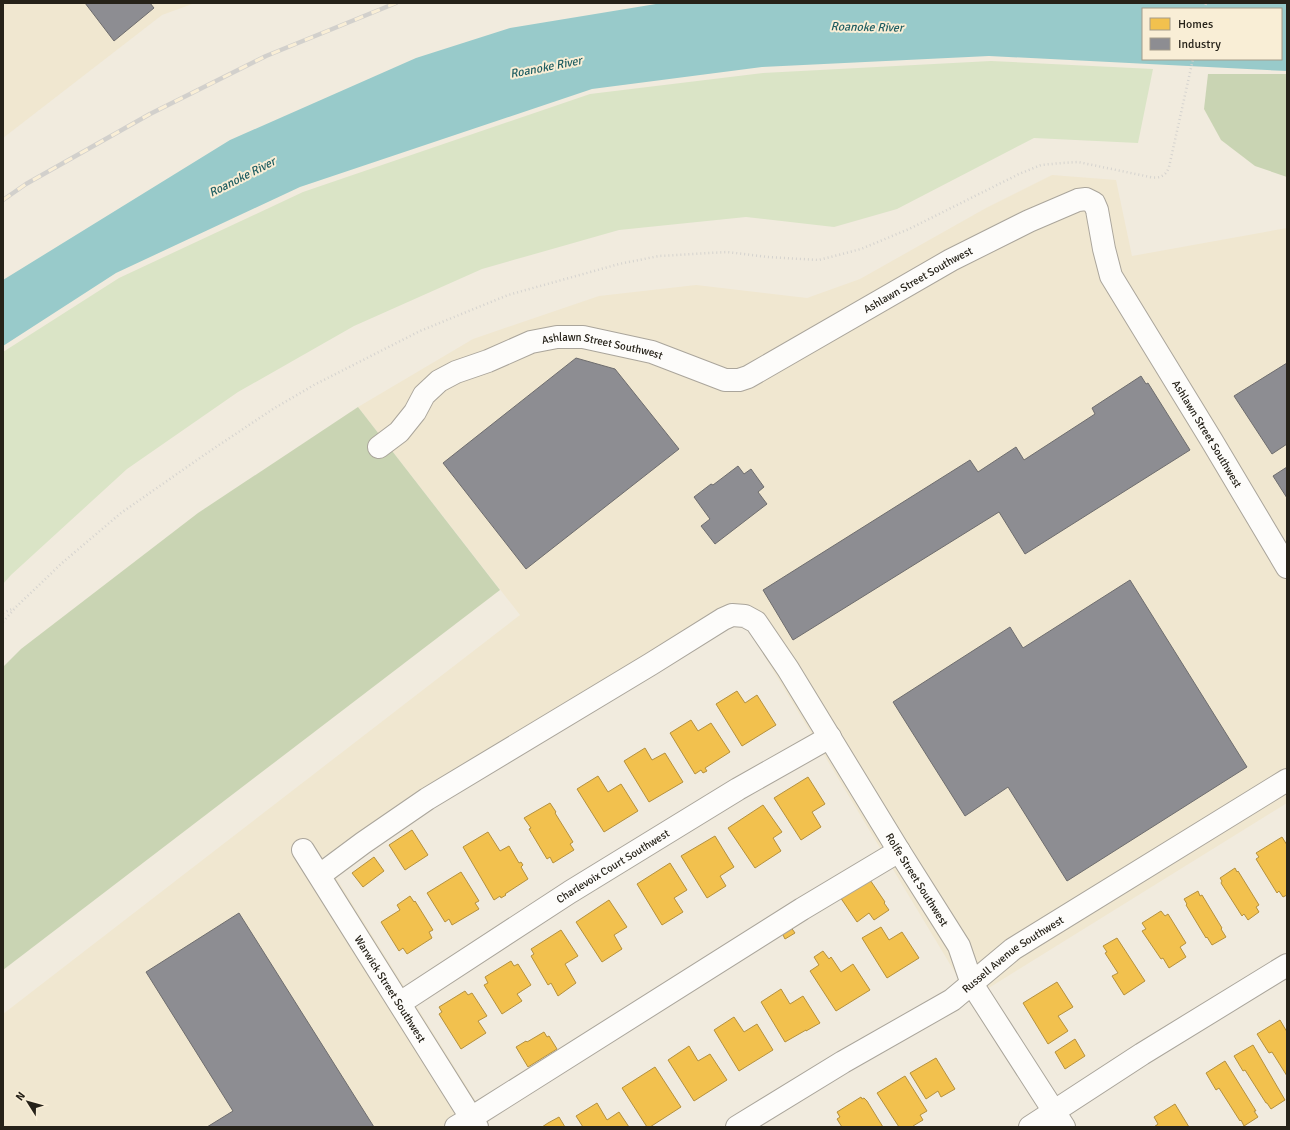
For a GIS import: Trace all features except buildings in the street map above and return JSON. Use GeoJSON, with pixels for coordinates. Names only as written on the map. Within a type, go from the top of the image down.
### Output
{"type":"FeatureCollection","features":[{"type":"Feature","properties":{"kind":"street","name":"Ashlawn Street Southwest"},"geometry":{"type":"LineString","coordinates":[[378,447],[399,432],[414,412],[424,395],[439,381],[456,372],[488,361],[531,342],[557,337],[583,337],[652,352],[725,380],[739,380],[748,377],[951,260],[1029,221],[1078,200],[1086,199],[1094,203],[1097,210],[1104,249],[1111,276],[1287,567]]}},
{"type":"Feature","properties":{"kind":"street","name":"Rolfe Street Southwest"},"geometry":{"type":"LineString","coordinates":[[320,875],[427,799],[723,619],[732,615],[745,616],[756,622],[788,669],[959,946],[972,984],[1059,1119]]}},
{"type":"Feature","properties":{"kind":"street","name":"Charlevoix Court Southwest"},"geometry":{"type":"LineString","coordinates":[[400,1003],[570,892],[738,789],[830,737]]}},
{"type":"Feature","properties":{"kind":"street","name":"Russell Avenue Southwest"},"geometry":{"type":"LineString","coordinates":[[738,1127],[843,1062],[952,1000],[1013,949],[1287,780]]}},
{"type":"Feature","properties":{"kind":"street","name":"Warwick Street Southwest"},"geometry":{"type":"LineString","coordinates":[[303,850],[400,1003],[468,1124]]}},
{"type":"Feature","properties":{"kind":"street"},"geometry":{"type":"LineString","coordinates":[[468,1124],[802,909],[899,851]]}},
{"type":"Feature","properties":{"kind":"street"},"geometry":{"type":"LineString","coordinates":[[1030,1127],[1059,1119],[1142,1054],[1287,965]]}},
{"type":"Feature","properties":{"kind":"path"},"geometry":{"type":"LineString","coordinates":[[1169,166],[1193,60]]}},
{"type":"Feature","properties":{"kind":"path"},"geometry":{"type":"LineString","coordinates":[[3,613],[15,608]]}},
{"type":"Feature","properties":{"kind":"shaded area"},"geometry":{"type":"Polygon","coordinates":[[[3,3],[195,3],[162,15],[3,138],[3,3]]]}},
{"type":"Feature","properties":{"kind":"shaded area"},"geometry":{"type":"Polygon","coordinates":[[[1052,175],[1116,180],[1132,256],[1287,228],[1287,803],[971,999],[732,602],[323,857],[489,1122],[481,1127],[3,1127],[3,1014],[520,615],[358,407],[473,339],[599,296],[696,285],[807,298],[860,279],[986,208],[1052,175]]]}},
{"type":"Feature","properties":{"kind":"green space"},"geometry":{"type":"Polygon","coordinates":[[[991,61],[1153,69],[1138,143],[1034,138],[897,209],[834,227],[746,217],[619,230],[482,269],[354,326],[238,392],[127,469],[3,584],[3,352],[119,278],[303,192],[590,94],[763,73],[991,61]]]}},
{"type":"Feature","properties":{"kind":"green space"},"geometry":{"type":"Polygon","coordinates":[[[1208,74],[1287,74],[1287,177],[1255,166],[1221,140],[1204,109],[1208,74]]]}},
{"type":"Feature","properties":{"kind":"green space"},"geometry":{"type":"Polygon","coordinates":[[[358,407],[500,590],[3,970],[3,667],[21,649],[198,513],[358,407]]]}},
{"type":"Feature","properties":{"kind":"water","name":"Roanoke River"},"geometry":{"type":"Polygon","coordinates":[[[662,3],[1287,3],[1287,71],[989,56],[762,67],[592,89],[300,187],[116,273],[3,346],[3,280],[230,140],[416,58],[510,28],[662,3]]]}},
{"type":"Feature","properties":{"kind":"railway"},"geometry":{"type":"LineString","coordinates":[[3,200],[26,184],[150,114],[266,56],[396,3]]}}]}
